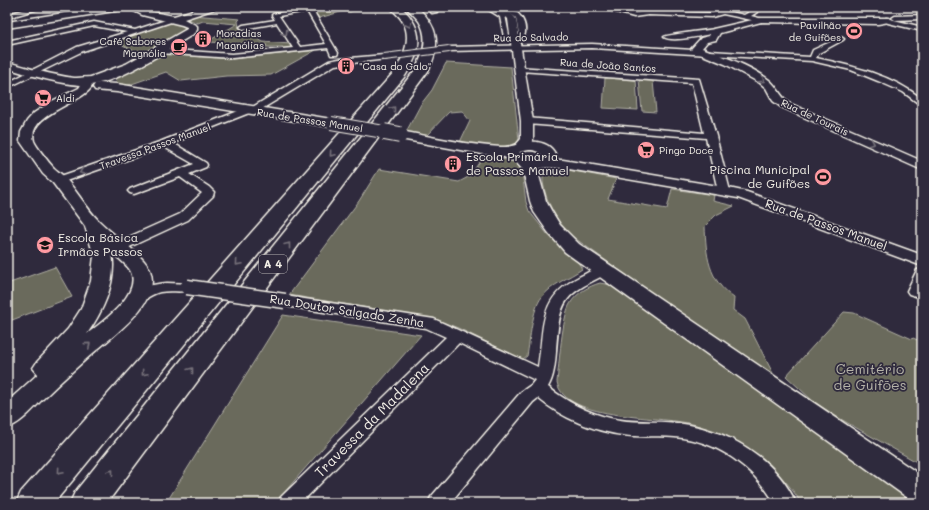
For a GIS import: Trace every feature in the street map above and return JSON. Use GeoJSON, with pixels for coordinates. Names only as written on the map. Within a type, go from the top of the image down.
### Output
{"type":"FeatureCollection","features":[{"type":"Feature","properties":{"kind":"highway","name":"A 4"},"geometry":{"type":"LineString","coordinates":[[33,503],[400,73],[411,53],[413,37],[409,23],[398,7]]}},
{"type":"Feature","properties":{"kind":"highway","name":"A 4"},"geometry":{"type":"LineString","coordinates":[[87,503],[417,77],[428,57],[431,40],[425,22],[398,7]]}},
{"type":"Feature","properties":{"kind":"main road"},"geometry":{"type":"LineString","coordinates":[[7,25],[121,7]]}},
{"type":"Feature","properties":{"kind":"main road"},"geometry":{"type":"LineString","coordinates":[[130,7],[142,13],[174,19],[212,7]]}},
{"type":"Feature","properties":{"kind":"main road"},"geometry":{"type":"LineString","coordinates":[[7,418],[28,395],[111,326],[131,304],[144,280],[140,269],[92,224],[59,180],[51,175],[38,150],[27,141],[28,129],[41,114],[159,51],[189,33],[192,26],[133,7]]}},
{"type":"Feature","properties":{"kind":"main road","name":"Rua de Passos Manuel"},"geometry":{"type":"LineString","coordinates":[[99,83],[482,150],[531,155]]}},
{"type":"Feature","properties":{"kind":"main road"},"geometry":{"type":"LineString","coordinates":[[531,155],[532,178],[540,205],[547,220],[572,248],[922,492]]}},
{"type":"Feature","properties":{"kind":"main road"},"geometry":{"type":"LineString","coordinates":[[7,405],[72,339],[90,313],[98,298],[103,277],[103,254],[92,224]]}},
{"type":"Feature","properties":{"kind":"main road"},"geometry":{"type":"LineString","coordinates":[[103,277],[107,271],[118,264],[127,263],[140,269]]}},
{"type":"Feature","properties":{"kind":"main road"},"geometry":{"type":"LineString","coordinates":[[90,313],[96,319],[102,320],[117,316],[131,304]]}},
{"type":"Feature","properties":{"kind":"street"},"geometry":{"type":"LineString","coordinates":[[7,16],[42,7]]}},
{"type":"Feature","properties":{"kind":"street"},"geometry":{"type":"LineString","coordinates":[[428,7],[434,12]]}},
{"type":"Feature","properties":{"kind":"street"},"geometry":{"type":"LineString","coordinates":[[487,7],[496,11],[502,16],[506,36],[515,43]]}},
{"type":"Feature","properties":{"kind":"street"},"geometry":{"type":"LineString","coordinates":[[496,7],[510,16],[520,69],[531,155]]}},
{"type":"Feature","properties":{"kind":"street"},"geometry":{"type":"LineString","coordinates":[[506,7],[514,12],[520,19],[522,36],[515,43]]}},
{"type":"Feature","properties":{"kind":"street"},"geometry":{"type":"LineString","coordinates":[[601,7],[634,15],[712,15],[722,12]]}},
{"type":"Feature","properties":{"kind":"street"},"geometry":{"type":"LineString","coordinates":[[746,16],[762,7]]}},
{"type":"Feature","properties":{"kind":"street"},"geometry":{"type":"LineString","coordinates":[[298,49],[275,16],[309,8],[329,46],[339,61]]}},
{"type":"Feature","properties":{"kind":"street"},"geometry":{"type":"LineString","coordinates":[[704,8],[761,20]]}},
{"type":"Feature","properties":{"kind":"street"},"geometry":{"type":"LineString","coordinates":[[875,11],[890,22],[922,29]]}},
{"type":"Feature","properties":{"kind":"street"},"geometry":{"type":"LineString","coordinates":[[922,17],[878,21],[761,20],[748,22],[714,35],[704,40],[696,49],[700,52],[726,58],[763,55],[812,59],[839,65],[872,75],[906,90],[913,94],[922,103]]}},
{"type":"Feature","properties":{"kind":"street"},"geometry":{"type":"LineString","coordinates":[[7,86],[69,54],[174,19]]}},
{"type":"Feature","properties":{"kind":"street"},"geometry":{"type":"LineString","coordinates":[[243,27],[278,21]]}},
{"type":"Feature","properties":{"kind":"street"},"geometry":{"type":"LineString","coordinates":[[7,43],[91,24],[105,25],[135,32]]}},
{"type":"Feature","properties":{"kind":"street"},"geometry":{"type":"LineString","coordinates":[[667,37],[714,35]]}},
{"type":"Feature","properties":{"kind":"street","name":"Rua de Tourais"},"geometry":{"type":"LineString","coordinates":[[714,35],[722,47],[726,58],[767,83],[777,99],[785,105],[922,166]]}},
{"type":"Feature","properties":{"kind":"street"},"geometry":{"type":"LineString","coordinates":[[812,59],[816,52],[841,39]]}},
{"type":"Feature","properties":{"kind":"street","name":"Rua do Salvado"},"geometry":{"type":"LineString","coordinates":[[339,61],[515,43],[700,52]]}},
{"type":"Feature","properties":{"kind":"street"},"geometry":{"type":"LineString","coordinates":[[159,51],[232,56],[329,46]]}},
{"type":"Feature","properties":{"kind":"street","name":"Travessa Passos Manuel"},"geometry":{"type":"LineString","coordinates":[[59,180],[251,110],[327,65],[339,61]]}},
{"type":"Feature","properties":{"kind":"street","name":"Rua de Passos Manuel"},"geometry":{"type":"LineString","coordinates":[[7,65],[33,73],[99,83]]}},
{"type":"Feature","properties":{"kind":"street","name":"Rua de João Santos"},"geometry":{"type":"LineString","coordinates":[[520,69],[696,81],[711,136]]}},
{"type":"Feature","properties":{"kind":"street"},"geometry":{"type":"LineString","coordinates":[[527,120],[711,136],[724,191]]}},
{"type":"Feature","properties":{"kind":"street"},"geometry":{"type":"LineString","coordinates":[[134,192],[202,165],[165,142]]}},
{"type":"Feature","properties":{"kind":"street","name":"Rua de Passos Manuel"},"geometry":{"type":"LineString","coordinates":[[531,155],[563,164],[724,191],[759,200],[922,261]]}},
{"type":"Feature","properties":{"kind":"street"},"geometry":{"type":"LineString","coordinates":[[118,247],[184,217],[207,196],[208,192],[205,189],[181,173]]}},
{"type":"Feature","properties":{"kind":"street","name":"Rua Doutor Salgado Zenha"},"geometry":{"type":"LineString","coordinates":[[140,269],[160,281],[187,287],[429,323],[457,336],[541,383],[563,408],[584,417],[623,428],[677,430],[703,436],[746,455],[762,469],[772,481],[786,503]]}},
{"type":"Feature","properties":{"kind":"street"},"geometry":{"type":"LineString","coordinates":[[438,503],[527,397],[541,383],[554,307],[561,296],[572,286],[604,270]]}},
{"type":"Feature","properties":{"kind":"street"},"geometry":{"type":"LineString","coordinates":[[922,273],[914,291],[922,294]]}},
{"type":"Feature","properties":{"kind":"street","name":"Rua Doutor Salgado Zenha"},"geometry":{"type":"LineString","coordinates":[[131,304],[154,288],[167,286],[187,287]]}},
{"type":"Feature","properties":{"kind":"street","name":"Travessa da Madalena"},"geometry":{"type":"LineString","coordinates":[[288,503],[457,336]]}},
{"type":"Feature","properties":{"kind":"green space"},"geometry":{"type":"Polygon","coordinates":[[[311,7],[369,8],[359,8],[350,12],[344,11],[319,18],[311,7]]]}},
{"type":"Feature","properties":{"kind":"green space"},"geometry":{"type":"Polygon","coordinates":[[[192,15],[240,19],[238,21],[239,28],[263,42],[291,44],[292,47],[282,49],[283,47],[265,47],[267,45],[207,42],[237,24],[203,21],[198,23],[184,18],[192,15]]]}},
{"type":"Feature","properties":{"kind":"green space"},"geometry":{"type":"Polygon","coordinates":[[[171,21],[184,26],[185,31],[142,55],[113,40],[171,21]]]}},
{"type":"Feature","properties":{"kind":"green space"},"geometry":{"type":"Polygon","coordinates":[[[316,50],[271,75],[226,76],[181,81],[166,72],[126,86],[118,84],[116,81],[116,79],[162,54],[233,59],[316,50]]]}},
{"type":"Feature","properties":{"kind":"green space"},"geometry":{"type":"Polygon","coordinates":[[[446,63],[511,67],[519,140],[517,143],[503,147],[496,147],[460,142],[470,121],[462,111],[449,112],[426,136],[406,132],[421,104],[432,90],[446,63]]]}},
{"type":"Feature","properties":{"kind":"green space"},"geometry":{"type":"Polygon","coordinates":[[[605,78],[636,80],[638,110],[603,108],[605,78]]]}},
{"type":"Feature","properties":{"kind":"green space"},"geometry":{"type":"Polygon","coordinates":[[[639,80],[653,81],[656,112],[642,111],[639,80]]]}},
{"type":"Feature","properties":{"kind":"green space"},"geometry":{"type":"Polygon","coordinates":[[[482,155],[521,163],[526,202],[529,211],[548,235],[578,262],[582,269],[551,288],[542,297],[536,309],[527,356],[523,359],[458,328],[435,319],[289,295],[359,201],[379,169],[459,182],[470,176],[480,161],[478,161],[482,155]]]}},
{"type":"Feature","properties":{"kind":"green space"},"geometry":{"type":"Polygon","coordinates":[[[552,167],[616,179],[608,199],[667,209],[672,189],[714,195],[713,201],[734,206],[716,215],[705,226],[706,247],[710,266],[714,275],[725,291],[734,298],[733,310],[745,319],[779,385],[569,234],[552,210],[544,190],[543,173],[545,170],[552,167]]]}},
{"type":"Feature","properties":{"kind":"green space"},"geometry":{"type":"Polygon","coordinates":[[[55,267],[72,297],[7,322],[7,284],[55,267]]]}},
{"type":"Feature","properties":{"kind":"green space"},"geometry":{"type":"Polygon","coordinates":[[[600,283],[617,288],[919,503],[801,503],[792,489],[769,465],[742,446],[712,431],[682,422],[596,411],[577,404],[564,395],[557,382],[565,319],[570,304],[579,293],[600,283]]]}},
{"type":"Feature","properties":{"kind":"green space","name":"Cemitério de Guifões"},"geometry":{"type":"Polygon","coordinates":[[[844,312],[854,313],[922,342],[922,465],[837,417],[813,401],[786,376],[844,312]]]}},
{"type":"Feature","properties":{"kind":"green space"},"geometry":{"type":"Polygon","coordinates":[[[283,315],[421,335],[275,503],[166,503],[283,315]]]}},
{"type":"Feature","properties":{"kind":"place","name":"Pavilhão de Guifões"},"geometry":{"type":"Point","coordinates":[854,31]}},
{"type":"Feature","properties":{"kind":"place","name":"Moradias Magnólias"},"geometry":{"type":"Point","coordinates":[203,39]}},
{"type":"Feature","properties":{"kind":"place","name":"Café Sabores Magnólia"},"geometry":{"type":"Point","coordinates":[179,47]}},
{"type":"Feature","properties":{"kind":"place","name":"\"Casa do Galo\""},"geometry":{"type":"Point","coordinates":[346,66]}},
{"type":"Feature","properties":{"kind":"place","name":"Aldi"},"geometry":{"type":"Point","coordinates":[43,98]}},
{"type":"Feature","properties":{"kind":"place","name":"Pingo Doce"},"geometry":{"type":"Point","coordinates":[646,150]}},
{"type":"Feature","properties":{"kind":"place","name":"Escola Primária de Passos Manuel"},"geometry":{"type":"Point","coordinates":[453,164]}},
{"type":"Feature","properties":{"kind":"place","name":"Piscina Municipal de Guifões"},"geometry":{"type":"Point","coordinates":[823,177]}},
{"type":"Feature","properties":{"kind":"place","name":"Escola Básica Irmãos Passos"},"geometry":{"type":"Point","coordinates":[45,245]}}]}
